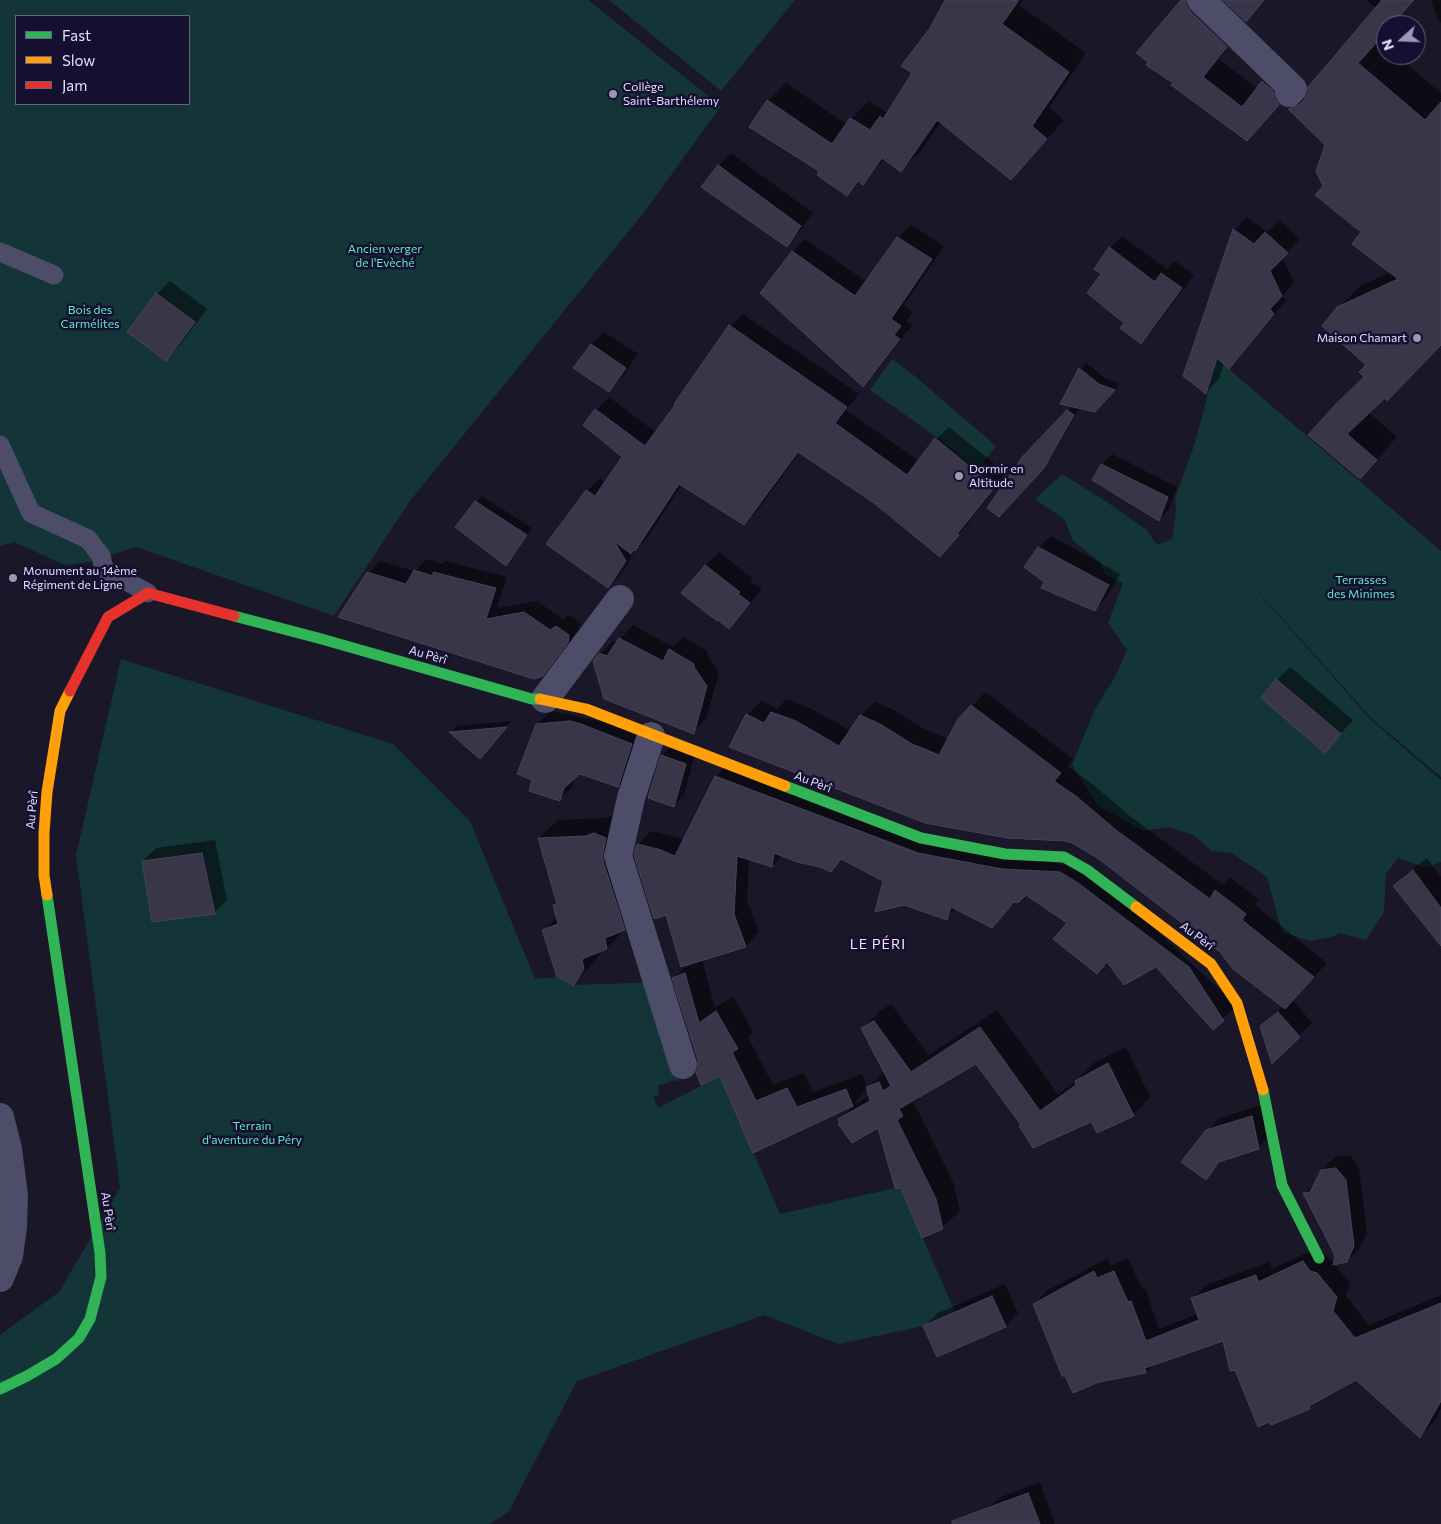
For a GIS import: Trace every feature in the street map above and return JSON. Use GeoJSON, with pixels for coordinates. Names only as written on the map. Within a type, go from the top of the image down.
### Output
{"type":"FeatureCollection","features":[{"type":"Feature","properties":{"kind":"street"},"geometry":{"type":"LineString","coordinates":[[1201,0],[1293,89],[1289,93]]}},
{"type":"Feature","properties":{"kind":"street","name":"Au Pèrî"},"geometry":{"type":"LineString","coordinates":[[0,1389],[56,1359],[79,1338],[90,1319],[101,1277],[100,1253],[44,875],[44,833],[47,792],[60,711],[108,617],[148,593],[191,606],[318,638],[532,699],[546,699],[586,710],[921,838],[1005,854],[1064,857],[1087,870],[1211,964],[1237,1003],[1262,1086],[1282,1186],[1319,1258]]}},
{"type":"Feature","properties":{"kind":"street"},"geometry":{"type":"LineString","coordinates":[[546,699],[620,599]]}},
{"type":"Feature","properties":{"kind":"street"},"geometry":{"type":"LineString","coordinates":[[651,736],[631,798],[618,856],[683,1065]]}},
{"type":"Feature","properties":{"kind":"street"},"geometry":{"type":"LineString","coordinates":[[0,1117],[8,1150],[14,1195],[13,1227],[9,1256],[0,1278]]}},
{"type":"Feature","properties":{"kind":"lane"},"geometry":{"type":"LineString","coordinates":[[0,252],[54,275]]}},
{"type":"Feature","properties":{"kind":"lane"},"geometry":{"type":"LineString","coordinates":[[0,445],[30,513],[88,539],[101,556],[104,569],[148,593]]}},
{"type":"Feature","properties":{"kind":"green space","name":"Ancien verger de l'Evèché"},"geometry":{"type":"Polygon","coordinates":[[[0,0],[588,0],[721,106],[645,211],[410,501],[334,616],[136,547],[90,562],[65,565],[14,542],[0,546],[0,0]]]}},
{"type":"Feature","properties":{"kind":"green space"},"geometry":{"type":"Polygon","coordinates":[[[609,0],[795,0],[721,91],[609,0]]]}},
{"type":"Feature","properties":{"kind":"green space"},"geometry":{"type":"Polygon","coordinates":[[[892,359],[916,377],[996,446],[977,470],[942,441],[870,390],[892,359]]]}},
{"type":"Feature","properties":{"kind":"green space","name":"Terrasses des Minimes"},"geometry":{"type":"Polygon","coordinates":[[[1217,359],[1441,551],[1441,777],[1373,720],[1204,531],[1371,720],[1441,780],[1441,862],[1426,868],[1398,858],[1386,874],[1384,912],[1366,940],[1340,933],[1331,937],[1310,941],[1282,932],[1267,877],[1232,853],[1212,851],[1193,835],[1169,827],[1144,831],[1098,806],[1072,765],[1095,709],[1116,675],[1127,650],[1108,623],[1123,583],[1105,574],[1100,562],[1073,541],[1065,520],[1035,499],[1062,474],[1147,530],[1157,545],[1172,539],[1176,511],[1175,498],[1195,443],[1217,359]]]}},
{"type":"Feature","properties":{"kind":"green space","name":"Terrain d'aventure du Péry"},"geometry":{"type":"Polygon","coordinates":[[[121,659],[393,744],[470,821],[535,979],[557,977],[574,985],[661,982],[679,1076],[678,1082],[674,1080],[657,1086],[660,1095],[653,1097],[658,1108],[722,1075],[727,1091],[780,1214],[901,1188],[955,1312],[923,1326],[839,1344],[764,1315],[577,1381],[509,1511],[490,1524],[0,1524],[0,1335],[59,1292],[120,1188],[76,855],[121,659]]]}},
{"type":"Feature","properties":{"kind":"building"},"geometry":{"type":"Polygon","coordinates":[[[945,0],[1019,0],[1002,24],[1069,72],[1032,126],[1047,139],[1011,180],[937,120],[901,172],[882,158],[863,185],[858,181],[847,196],[817,175],[819,171],[749,127],[767,100],[832,144],[850,118],[870,130],[880,116],[883,119],[912,73],[901,66],[930,28],[945,0]]]}},
{"type":"Feature","properties":{"kind":"building"},"geometry":{"type":"Polygon","coordinates":[[[1181,0],[1186,0],[1186,5],[1190,11],[1227,47],[1203,77],[1242,107],[1262,81],[1274,92],[1274,98],[1279,105],[1247,141],[1171,85],[1173,83],[1146,65],[1148,62],[1136,53],[1181,0]]]}},
{"type":"Feature","properties":{"kind":"building"},"geometry":{"type":"Polygon","coordinates":[[[1223,0],[1264,0],[1246,22],[1223,0]]]}},
{"type":"Feature","properties":{"kind":"building"},"geometry":{"type":"Polygon","coordinates":[[[1382,0],[1414,0],[1401,15],[1376,15],[1376,43],[1358,63],[1425,120],[1441,102],[1441,345],[1387,401],[1385,398],[1347,434],[1377,460],[1360,479],[1308,435],[1364,377],[1359,372],[1366,365],[1322,326],[1337,307],[1398,279],[1352,244],[1361,232],[1315,195],[1323,186],[1316,171],[1325,145],[1288,109],[1300,104],[1304,100],[1308,93],[1308,87],[1382,0]]]}},
{"type":"Feature","properties":{"kind":"building"},"geometry":{"type":"Polygon","coordinates":[[[718,165],[801,226],[787,247],[701,187],[718,165]]]}},
{"type":"Feature","properties":{"kind":"building"},"geometry":{"type":"Polygon","coordinates":[[[1233,229],[1254,244],[1265,232],[1288,253],[1270,271],[1282,296],[1270,309],[1274,314],[1229,369],[1217,358],[1206,394],[1183,376],[1233,229]]]}},
{"type":"Feature","properties":{"kind":"building"},"geometry":{"type":"Polygon","coordinates":[[[897,237],[932,259],[891,319],[901,326],[894,335],[900,339],[863,387],[760,293],[792,251],[855,296],[897,237]]]}},
{"type":"Feature","properties":{"kind":"building"},"geometry":{"type":"Polygon","coordinates":[[[1109,247],[1155,282],[1161,273],[1182,288],[1141,344],[1120,328],[1124,323],[1087,293],[1101,274],[1094,269],[1109,247]]]}},
{"type":"Feature","properties":{"kind":"building"},"geometry":{"type":"Polygon","coordinates":[[[156,293],[195,322],[166,361],[127,332],[156,293]]]}},
{"type":"Feature","properties":{"kind":"building"},"geometry":{"type":"Polygon","coordinates":[[[729,325],[847,407],[835,423],[907,475],[935,438],[995,487],[940,557],[874,503],[798,452],[744,525],[679,484],[635,551],[631,554],[614,541],[626,561],[608,588],[546,544],[586,490],[595,496],[622,457],[583,425],[595,409],[645,446],[729,325]]]}},
{"type":"Feature","properties":{"kind":"building"},"geometry":{"type":"Polygon","coordinates":[[[591,344],[626,368],[609,392],[573,368],[591,344]]]}},
{"type":"Feature","properties":{"kind":"building"},"geometry":{"type":"Polygon","coordinates":[[[1079,368],[1099,384],[1115,390],[1095,412],[1060,404],[1079,368]]]}},
{"type":"Feature","properties":{"kind":"building"},"geometry":{"type":"Polygon","coordinates":[[[1067,410],[1074,415],[1044,468],[999,517],[987,508],[1023,456],[1067,410]]]}},
{"type":"Feature","properties":{"kind":"building"},"geometry":{"type":"Polygon","coordinates":[[[1101,464],[1168,497],[1159,521],[1092,480],[1101,464]]]}},
{"type":"Feature","properties":{"kind":"building"},"geometry":{"type":"Polygon","coordinates":[[[475,501],[527,535],[506,566],[455,527],[475,501]]]}},
{"type":"Feature","properties":{"kind":"building"},"geometry":{"type":"Polygon","coordinates":[[[1038,547],[1109,585],[1095,611],[1041,588],[1044,582],[1024,567],[1038,547]]]}},
{"type":"Feature","properties":{"kind":"building"},"geometry":{"type":"Polygon","coordinates":[[[705,565],[740,592],[738,594],[750,603],[729,629],[681,593],[705,565]]]}},
{"type":"Feature","properties":{"kind":"building"},"geometry":{"type":"Polygon","coordinates":[[[414,570],[433,576],[433,572],[496,588],[486,619],[524,612],[550,630],[556,626],[569,635],[568,643],[543,676],[534,679],[338,617],[367,572],[406,584],[414,570]]]}},
{"type":"Feature","properties":{"kind":"building"},"geometry":{"type":"Polygon","coordinates":[[[619,638],[663,661],[669,649],[694,664],[694,667],[707,686],[694,734],[604,699],[593,661],[599,653],[607,656],[619,638]]]}},
{"type":"Feature","properties":{"kind":"building"},"geometry":{"type":"Polygon","coordinates":[[[1276,679],[1341,734],[1325,753],[1261,698],[1276,679]]]}},
{"type":"Feature","properties":{"kind":"building"},"geometry":{"type":"Polygon","coordinates":[[[971,705],[1061,773],[1054,781],[1077,797],[1116,830],[1210,899],[1215,890],[1246,914],[1242,920],[1314,977],[1285,1009],[1233,969],[1220,952],[1096,857],[1072,843],[1007,838],[925,823],[729,747],[746,714],[764,723],[771,712],[796,721],[839,746],[860,715],[880,724],[912,744],[939,755],[958,719],[971,705]]]}},
{"type":"Feature","properties":{"kind":"building"},"geometry":{"type":"Polygon","coordinates":[[[570,721],[632,744],[618,787],[580,774],[564,788],[560,801],[529,791],[532,780],[517,774],[536,724],[570,721]]]}},
{"type":"Feature","properties":{"kind":"building"},"geometry":{"type":"Polygon","coordinates":[[[507,727],[480,759],[449,732],[507,727]]]}},
{"type":"Feature","properties":{"kind":"building"},"geometry":{"type":"Polygon","coordinates":[[[661,755],[686,764],[674,807],[648,798],[661,755]]]}},
{"type":"Feature","properties":{"kind":"building"},"geometry":{"type":"Polygon","coordinates":[[[715,776],[918,853],[1002,869],[1060,872],[1078,883],[1189,967],[1224,1021],[1213,1030],[1156,967],[1124,985],[1107,962],[1097,974],[1053,939],[1067,923],[1026,895],[1018,903],[1014,902],[992,928],[951,907],[947,920],[904,905],[875,912],[883,881],[841,859],[831,872],[774,853],[772,867],[737,856],[734,914],[746,947],[681,967],[666,915],[654,919],[634,855],[637,844],[658,849],[675,856],[715,776]]]}},
{"type":"Feature","properties":{"kind":"building"},"geometry":{"type":"Polygon","coordinates":[[[594,833],[606,838],[603,861],[625,930],[605,938],[607,949],[582,959],[584,969],[574,985],[557,977],[542,930],[558,924],[553,905],[557,904],[538,838],[586,836],[594,833]]]}},
{"type":"Feature","properties":{"kind":"building"},"geometry":{"type":"Polygon","coordinates":[[[202,853],[215,914],[152,922],[142,861],[202,853]]]}},
{"type":"Feature","properties":{"kind":"building"},"geometry":{"type":"Polygon","coordinates":[[[1413,870],[1441,908],[1441,946],[1393,886],[1413,870]]]}},
{"type":"Feature","properties":{"kind":"building"},"geometry":{"type":"Polygon","coordinates":[[[685,973],[699,1023],[716,1011],[738,1049],[732,1052],[756,1101],[787,1088],[797,1107],[846,1089],[853,1106],[753,1153],[720,1076],[701,1085],[696,1073],[698,1060],[672,978],[685,973]]]}},
{"type":"Feature","properties":{"kind":"building"},"geometry":{"type":"Polygon","coordinates":[[[1278,1012],[1300,1037],[1272,1064],[1260,1026],[1278,1012]]]}},
{"type":"Feature","properties":{"kind":"building"},"geometry":{"type":"Polygon","coordinates":[[[874,1021],[911,1072],[980,1027],[1040,1111],[1076,1085],[1075,1081],[1108,1063],[1134,1116],[1097,1133],[1091,1122],[1033,1148],[1019,1126],[1021,1125],[976,1064],[899,1109],[903,1116],[897,1120],[936,1199],[943,1229],[922,1238],[901,1188],[895,1188],[878,1128],[852,1143],[838,1124],[840,1123],[838,1119],[870,1101],[866,1087],[879,1082],[883,1091],[891,1086],[861,1028],[874,1021]]]}},
{"type":"Feature","properties":{"kind":"building"},"geometry":{"type":"Polygon","coordinates":[[[1252,1116],[1259,1149],[1219,1162],[1206,1180],[1181,1162],[1206,1130],[1252,1116]]]}},
{"type":"Feature","properties":{"kind":"building"},"geometry":{"type":"Polygon","coordinates":[[[1336,1168],[1346,1180],[1354,1246],[1347,1262],[1333,1265],[1335,1258],[1333,1251],[1303,1193],[1310,1192],[1321,1170],[1336,1168]]]}},
{"type":"Feature","properties":{"kind":"building"},"geometry":{"type":"Polygon","coordinates":[[[1303,1261],[1310,1271],[1317,1273],[1337,1297],[1333,1311],[1355,1338],[1441,1303],[1441,1401],[1420,1438],[1356,1380],[1309,1406],[1310,1409],[1271,1425],[1269,1422],[1258,1427],[1235,1370],[1230,1371],[1223,1341],[1145,1368],[1146,1373],[1099,1382],[1073,1393],[1065,1376],[1062,1376],[1033,1304],[1094,1271],[1097,1278],[1114,1271],[1128,1302],[1131,1301],[1146,1341],[1199,1320],[1191,1298],[1256,1275],[1258,1282],[1303,1261]]]}},
{"type":"Feature","properties":{"kind":"building"},"geometry":{"type":"Polygon","coordinates":[[[992,1296],[1006,1327],[937,1357],[923,1326],[992,1296]]]}},
{"type":"Feature","properties":{"kind":"building"},"geometry":{"type":"Polygon","coordinates":[[[1028,1493],[1040,1524],[952,1524],[952,1521],[1028,1493]]]}},
{"type":"Feature","properties":{"kind":"traffic: fast"},"geometry":{"type":"LineString","coordinates":[[234,616],[532,699],[540,699]]}},
{"type":"Feature","properties":{"kind":"traffic: fast"},"geometry":{"type":"LineString","coordinates":[[785,786],[921,838],[1005,854],[1064,857],[1087,870],[1136,907]]}},
{"type":"Feature","properties":{"kind":"traffic: fast"},"geometry":{"type":"LineString","coordinates":[[0,1389],[56,1359],[79,1338],[90,1319],[101,1277],[100,1253],[47,895]]}},
{"type":"Feature","properties":{"kind":"traffic: fast"},"geometry":{"type":"LineString","coordinates":[[1263,1090],[1282,1185],[1319,1258]]}},
{"type":"Feature","properties":{"kind":"traffic: slow"},"geometry":{"type":"LineString","coordinates":[[47,895],[44,875],[44,833],[47,792],[60,711],[70,691]]}},
{"type":"Feature","properties":{"kind":"traffic: slow"},"geometry":{"type":"LineString","coordinates":[[540,699],[586,709],[785,786]]}},
{"type":"Feature","properties":{"kind":"traffic: slow"},"geometry":{"type":"LineString","coordinates":[[1136,907],[1211,964],[1237,1003],[1263,1090]]}},
{"type":"Feature","properties":{"kind":"traffic: jam"},"geometry":{"type":"LineString","coordinates":[[70,691],[108,617],[148,593],[234,616]]}},
{"type":"Feature","properties":{"kind":"place","name":"Collège Saint-Barthélemy"},"geometry":{"type":"Point","coordinates":[613,94]}},
{"type":"Feature","properties":{"kind":"place","name":"Maison Chamart"},"geometry":{"type":"Point","coordinates":[1417,338]}},
{"type":"Feature","properties":{"kind":"place","name":"Dormir en Altitude"},"geometry":{"type":"Point","coordinates":[959,476]}},
{"type":"Feature","properties":{"kind":"place","name":"Monument au 14ème Régiment de Ligne"},"geometry":{"type":"Point","coordinates":[13,578]}},
{"type":"Feature","properties":{"kind":"district","name":"LE PÉRI"},"geometry":{"type":"Point","coordinates":[878,944]}},
{"type":"Feature","properties":{"kind":"park label","name":"Bois des Carmélites"},"geometry":{"type":"Point","coordinates":[90,317]}}]}
